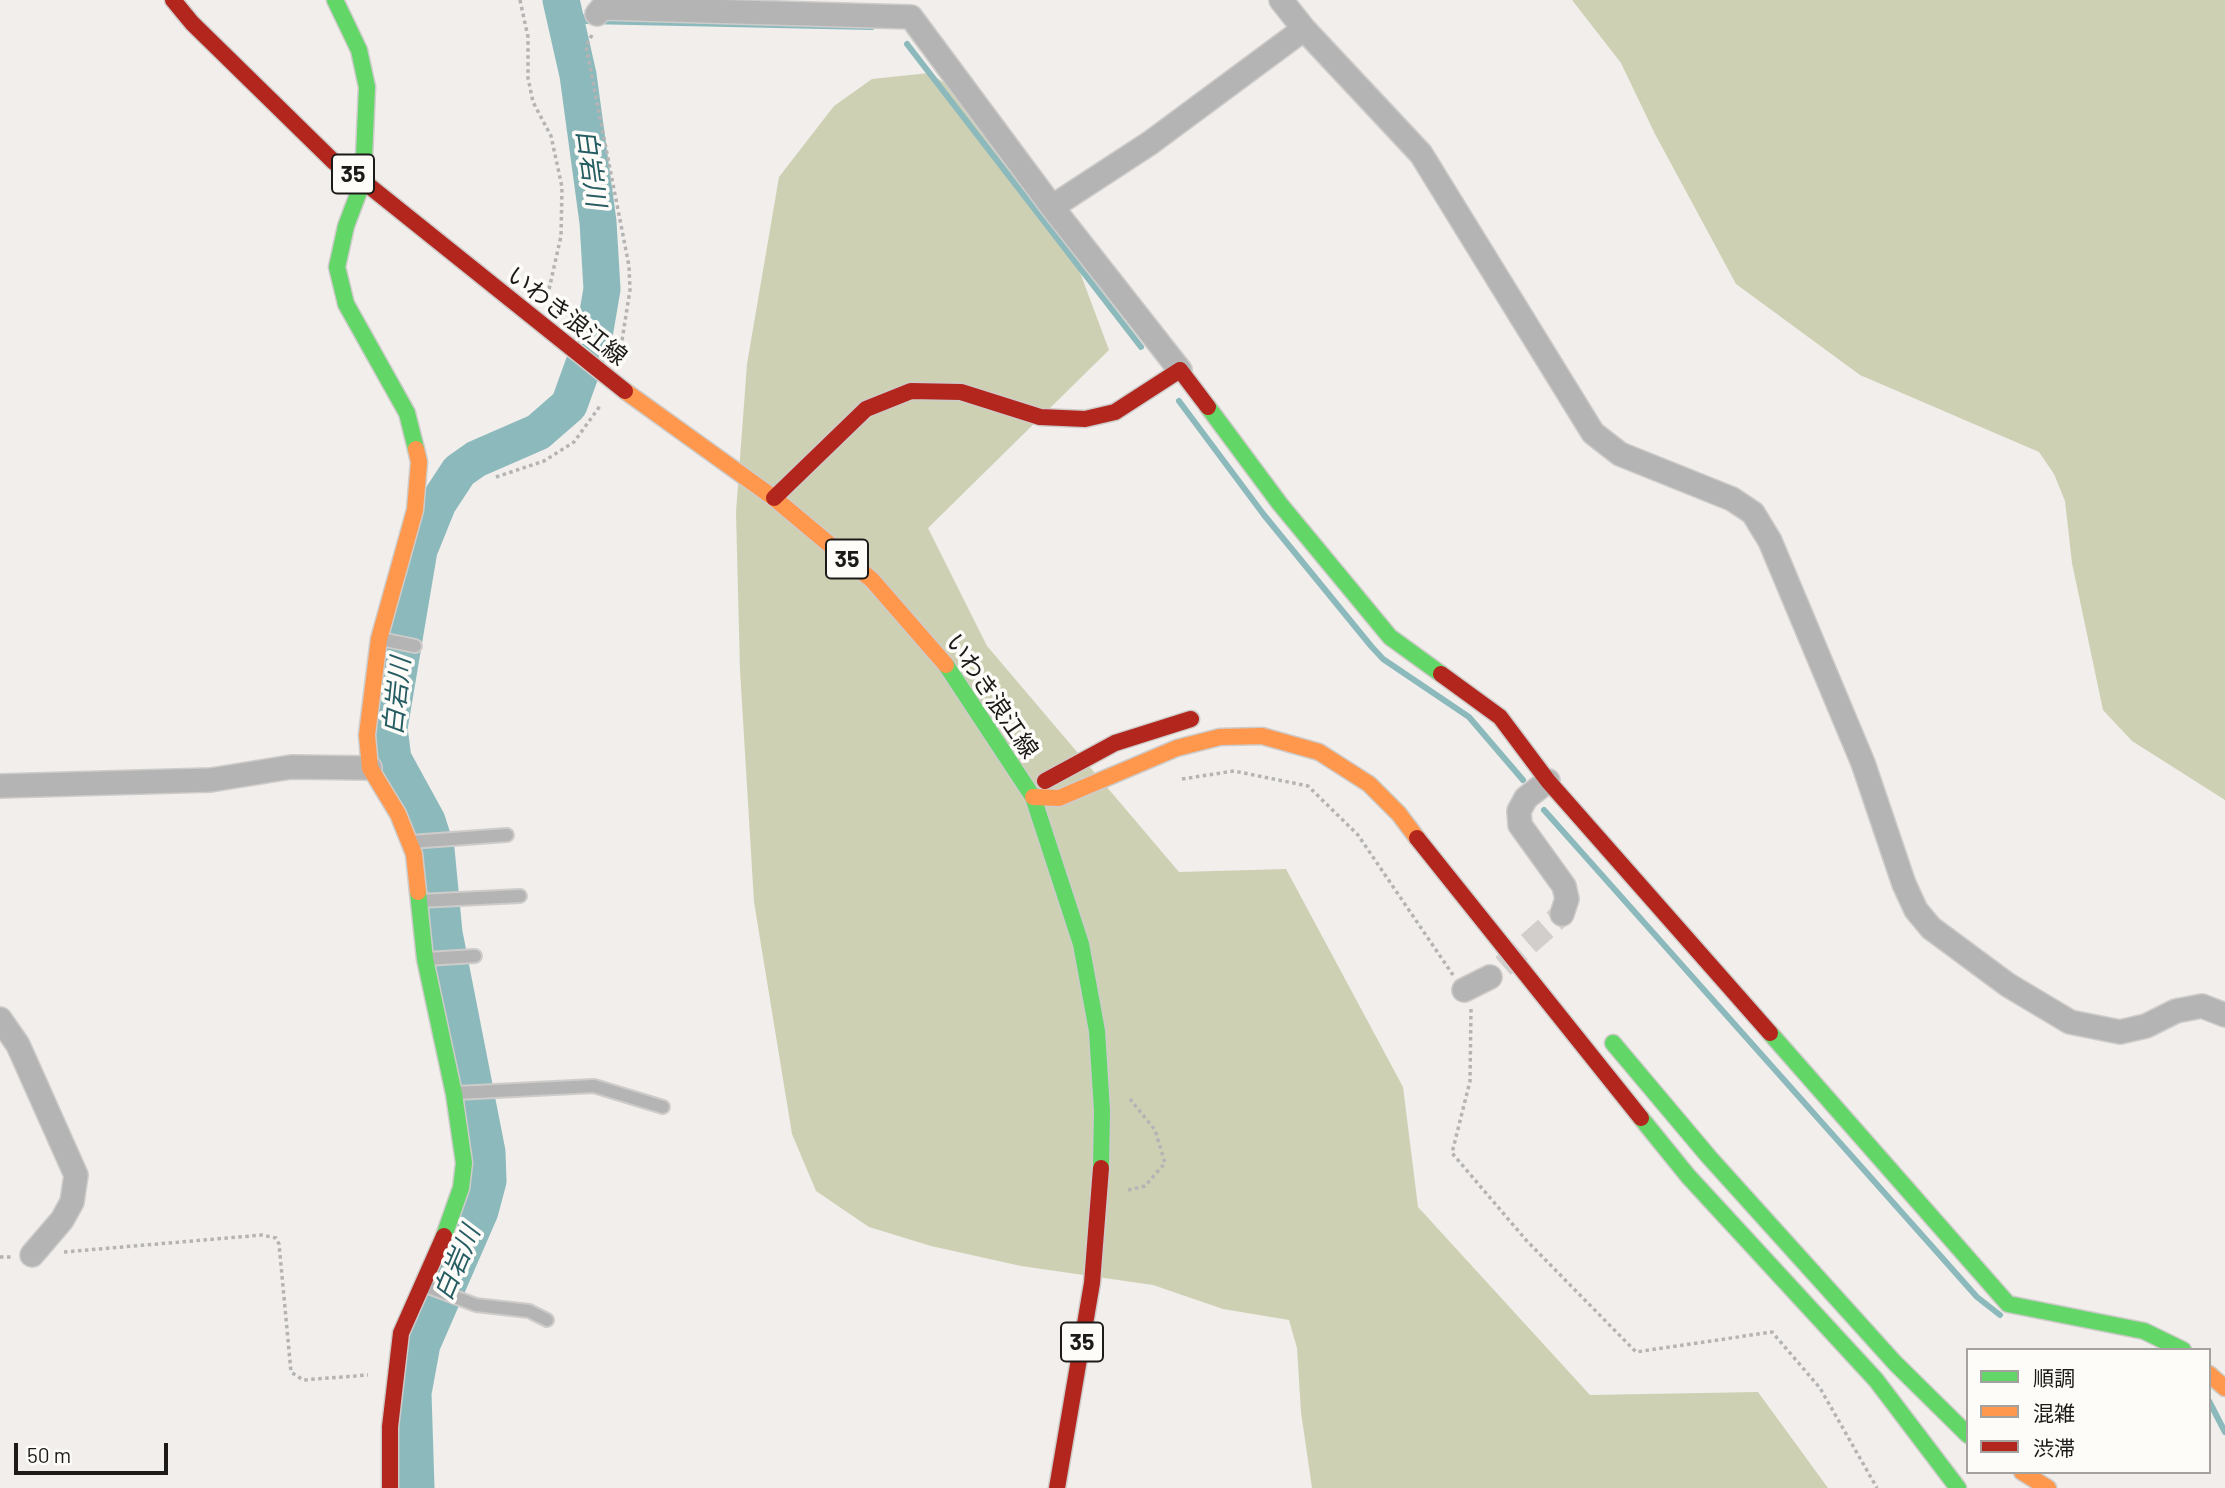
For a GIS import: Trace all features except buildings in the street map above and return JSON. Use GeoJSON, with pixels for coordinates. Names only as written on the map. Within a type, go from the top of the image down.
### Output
{"type":"FeatureCollection","features":[{"type":"Feature","properties":{"kind":"main road","name":"いわき浪江線"},"geometry":{"type":"LineString","coordinates":[[173,0],[192,23],[334,162],[363,181],[608,379],[774,498],[872,580],[937,652],[1032,797],[1081,944],[1097,1031],[1102,1111],[1101,1196],[1092,1283],[1057,1488]]}},
{"type":"Feature","properties":{"kind":"main road","name":"35"},"geometry":{"type":"LineString","coordinates":[[335,0],[359,50],[367,87],[363,181]]}},
{"type":"Feature","properties":{"kind":"main road"},"geometry":{"type":"LineString","coordinates":[[363,181],[346,226],[337,267],[346,304],[407,413],[419,462],[415,510],[367,735],[370,768],[414,841],[431,959],[458,1093],[462,1139],[461,1188],[425,1286],[401,1333],[390,1427],[390,1488]]}},
{"type":"Feature","properties":{"kind":"main road"},"geometry":{"type":"LineString","coordinates":[[774,498],[866,409],[911,391],[961,391],[1040,417],[1085,419],[1115,411],[1180,370],[1280,504],[1390,637],[1500,717],[1548,781],[2008,1304],[2144,1331],[2179,1348]]}},
{"type":"Feature","properties":{"kind":"main road"},"geometry":{"type":"LineString","coordinates":[[1032,797],[1047,778],[1115,743],[1181,720],[1206,716]]}},
{"type":"Feature","properties":{"kind":"main road"},"geometry":{"type":"LineString","coordinates":[[1032,797],[1059,798],[1177,748],[1220,737],[1262,736],[1319,752],[1369,784],[1399,814],[1443,875],[1688,1177],[1876,1380],[1946,1468],[1958,1488]]}},
{"type":"Feature","properties":{"kind":"main road"},"geometry":{"type":"LineString","coordinates":[[1603,1030],[1756,1209],[1895,1363],[1966,1433]]}},
{"type":"Feature","properties":{"kind":"main road"},"geometry":{"type":"LineString","coordinates":[[2211,1376],[2225,1388]]}},
{"type":"Feature","properties":{"kind":"main road"},"geometry":{"type":"LineString","coordinates":[[1946,1468],[1973,1488]]}},
{"type":"Feature","properties":{"kind":"main road"},"geometry":{"type":"LineString","coordinates":[[2015,1480],[2048,1488]]}},
{"type":"Feature","properties":{"kind":"street"},"geometry":{"type":"LineString","coordinates":[[1281,0],[1304,29],[1420,154],[1592,433],[1620,454],[1732,499],[1754,513],[1770,541],[1863,763],[1904,884],[1916,910],[1931,928],[2008,985],[2070,1022],[2120,1032],[2146,1027],[2176,1011],[2202,1006],[2225,1015]]}},
{"type":"Feature","properties":{"kind":"street"},"geometry":{"type":"LineString","coordinates":[[597,21],[602,8],[909,8],[1052,207],[1180,370]]}},
{"type":"Feature","properties":{"kind":"street"},"geometry":{"type":"LineString","coordinates":[[1052,207],[1150,143],[1304,29]]}},
{"type":"Feature","properties":{"kind":"street"},"geometry":{"type":"LineString","coordinates":[[0,786],[211,780],[291,767],[370,768]]}},
{"type":"Feature","properties":{"kind":"street"},"geometry":{"type":"LineString","coordinates":[[1548,781],[1526,798],[1519,811],[1520,824],[1564,886],[1567,899],[1562,914]]}},
{"type":"Feature","properties":{"kind":"street"},"geometry":{"type":"LineString","coordinates":[[1464,990],[1490,977]]}},
{"type":"Feature","properties":{"kind":"street"},"geometry":{"type":"LineString","coordinates":[[0,1019],[18,1045],[76,1175],[72,1202],[62,1220],[32,1255]]}},
{"type":"Feature","properties":{"kind":"lane"},"geometry":{"type":"LineString","coordinates":[[386,640],[415,646]]}},
{"type":"Feature","properties":{"kind":"lane"},"geometry":{"type":"LineString","coordinates":[[414,841],[507,835]]}},
{"type":"Feature","properties":{"kind":"lane"},"geometry":{"type":"LineString","coordinates":[[424,901],[520,896]]}},
{"type":"Feature","properties":{"kind":"lane"},"geometry":{"type":"LineString","coordinates":[[431,959],[475,956]]}},
{"type":"Feature","properties":{"kind":"lane"},"geometry":{"type":"LineString","coordinates":[[458,1093],[594,1086],[663,1107]]}},
{"type":"Feature","properties":{"kind":"lane"},"geometry":{"type":"LineString","coordinates":[[425,1286],[476,1305],[529,1311],[547,1320]]}},
{"type":"Feature","properties":{"kind":"path"},"geometry":{"type":"LineString","coordinates":[[520,0],[528,37],[528,78],[533,102],[551,136],[562,187],[561,236],[543,326]]}},
{"type":"Feature","properties":{"kind":"path"},"geometry":{"type":"LineString","coordinates":[[496,477],[544,461],[574,442],[595,416],[608,379],[630,290],[629,266],[586,46],[597,21]]}},
{"type":"Feature","properties":{"kind":"path"},"geometry":{"type":"LineString","coordinates":[[1169,781],[1234,771],[1308,786],[1358,835],[1464,990],[1472,1015],[1470,1081],[1452,1153],[1526,1240],[1636,1352],[1772,1332],[1820,1388],[1877,1488]]}},
{"type":"Feature","properties":{"kind":"path"},"geometry":{"type":"LineString","coordinates":[[1101,1196],[1145,1186],[1164,1163],[1156,1130],[1123,1090]]}},
{"type":"Feature","properties":{"kind":"path"},"geometry":{"type":"LineString","coordinates":[[0,1257],[262,1235],[276,1238],[279,1244],[290,1372],[294,1377],[303,1380],[395,1373]]}},
{"type":"Feature","properties":{"kind":"green space"},"geometry":{"type":"Polygon","coordinates":[[[1572,0],[2225,0],[2225,800],[2132,741],[2103,710],[2072,563],[2065,501],[2054,474],[2039,452],[1860,375],[1736,284],[1655,134],[1621,63],[1572,0]]]}},
{"type":"Feature","properties":{"kind":"green space"},"geometry":{"type":"Polygon","coordinates":[[[929,73],[984,109],[1066,235],[1109,350],[928,528],[987,646],[1179,872],[1286,869],[1403,1087],[1418,1207],[1590,1395],[1758,1392],[1828,1488],[1312,1488],[1301,1412],[1297,1348],[1289,1320],[1223,1309],[1153,1285],[1021,1266],[931,1246],[869,1227],[816,1191],[792,1134],[754,902],[740,670],[736,512],[747,364],[779,177],[834,106],[872,79],[929,73]]]}},
{"type":"Feature","properties":{"kind":"waterway","name":"白岩川"},"geometry":{"type":"LineString","coordinates":[[416,1488],[413,1393],[422,1344],[480,1211],[488,1181],[487,1152],[444,933],[436,849],[427,821],[393,759],[389,728],[419,550],[438,503],[459,471],[476,459],[538,432],[569,405],[594,336],[602,289],[598,222],[578,75],[561,0]]}},
{"type":"Feature","properties":{"kind":"waterway"},"geometry":{"type":"LineString","coordinates":[[565,0],[586,21],[872,27]]}},
{"type":"Feature","properties":{"kind":"waterway"},"geometry":{"type":"LineString","coordinates":[[907,44],[1141,347]]}},
{"type":"Feature","properties":{"kind":"waterway"},"geometry":{"type":"LineString","coordinates":[[1179,401],[1264,515],[1371,646],[1383,659],[1469,717],[1523,780]]}},
{"type":"Feature","properties":{"kind":"waterway"},"geometry":{"type":"LineString","coordinates":[[1544,810],[1977,1297],[2000,1315]]}},
{"type":"Feature","properties":{"kind":"waterway"},"geometry":{"type":"LineString","coordinates":[[2211,1405],[2225,1432]]}},
{"type":"Feature","properties":{"kind":"tunnel"},"geometry":{"type":"LineString","coordinates":[[1503,966],[1562,914]]}},
{"type":"Feature","properties":{"kind":"traffic: fast"},"geometry":{"type":"LineString","coordinates":[[335,0],[359,50],[367,87],[363,181]]}},
{"type":"Feature","properties":{"kind":"traffic: fast"},"geometry":{"type":"LineString","coordinates":[[363,181],[346,226],[337,267],[346,304],[407,413],[416,449]]}},
{"type":"Feature","properties":{"kind":"traffic: fast"},"geometry":{"type":"LineString","coordinates":[[1208,407],[1280,504],[1390,637],[1441,674]]}},
{"type":"Feature","properties":{"kind":"traffic: fast"},"geometry":{"type":"LineString","coordinates":[[946,665],[1033,797],[1081,944],[1097,1031],[1102,1111],[1101,1168]]}},
{"type":"Feature","properties":{"kind":"traffic: fast"},"geometry":{"type":"LineString","coordinates":[[418,892],[425,959],[454,1094],[464,1163],[461,1188],[444,1236]]}},
{"type":"Feature","properties":{"kind":"traffic: fast"},"geometry":{"type":"LineString","coordinates":[[1770,1033],[2008,1304],[2144,1331],[2179,1348]]}},
{"type":"Feature","properties":{"kind":"traffic: fast"},"geometry":{"type":"LineString","coordinates":[[1613,1043],[1709,1157],[1895,1363],[1966,1433]]}},
{"type":"Feature","properties":{"kind":"traffic: fast"},"geometry":{"type":"LineString","coordinates":[[1641,1118],[1688,1176],[1876,1380],[1958,1488]]}},
{"type":"Feature","properties":{"kind":"traffic: slow"},"geometry":{"type":"LineString","coordinates":[[625,391],[774,498],[872,580],[946,665]]}},
{"type":"Feature","properties":{"kind":"traffic: slow"},"geometry":{"type":"LineString","coordinates":[[416,449],[419,462],[415,510],[379,639],[367,735],[370,768],[398,814],[414,854],[418,892]]}},
{"type":"Feature","properties":{"kind":"traffic: slow"},"geometry":{"type":"LineString","coordinates":[[1033,797],[1059,798],[1177,748],[1220,737],[1262,736],[1319,752],[1369,784],[1399,814],[1417,838]]}},
{"type":"Feature","properties":{"kind":"traffic: slow"},"geometry":{"type":"LineString","coordinates":[[2211,1376],[2225,1388]]}},
{"type":"Feature","properties":{"kind":"traffic: slow"},"geometry":{"type":"LineString","coordinates":[[2025,1474],[2048,1488]]}},
{"type":"Feature","properties":{"kind":"traffic: jam"},"geometry":{"type":"LineString","coordinates":[[173,0],[192,23],[334,162],[363,181],[625,391]]}},
{"type":"Feature","properties":{"kind":"traffic: jam"},"geometry":{"type":"LineString","coordinates":[[774,498],[866,409],[911,391],[961,392],[1040,417],[1085,419],[1115,412],[1180,370],[1208,407]]}},
{"type":"Feature","properties":{"kind":"traffic: jam"},"geometry":{"type":"LineString","coordinates":[[1441,674],[1500,717],[1548,781],[1770,1033]]}},
{"type":"Feature","properties":{"kind":"traffic: jam"},"geometry":{"type":"LineString","coordinates":[[1045,781],[1115,743],[1191,719]]}},
{"type":"Feature","properties":{"kind":"traffic: jam"},"geometry":{"type":"LineString","coordinates":[[1417,838],[1641,1118]]}},
{"type":"Feature","properties":{"kind":"traffic: jam"},"geometry":{"type":"LineString","coordinates":[[1057,1488],[1092,1283],[1101,1168]]}},
{"type":"Feature","properties":{"kind":"traffic: jam"},"geometry":{"type":"LineString","coordinates":[[390,1488],[390,1427],[401,1333],[444,1236]]}}]}
